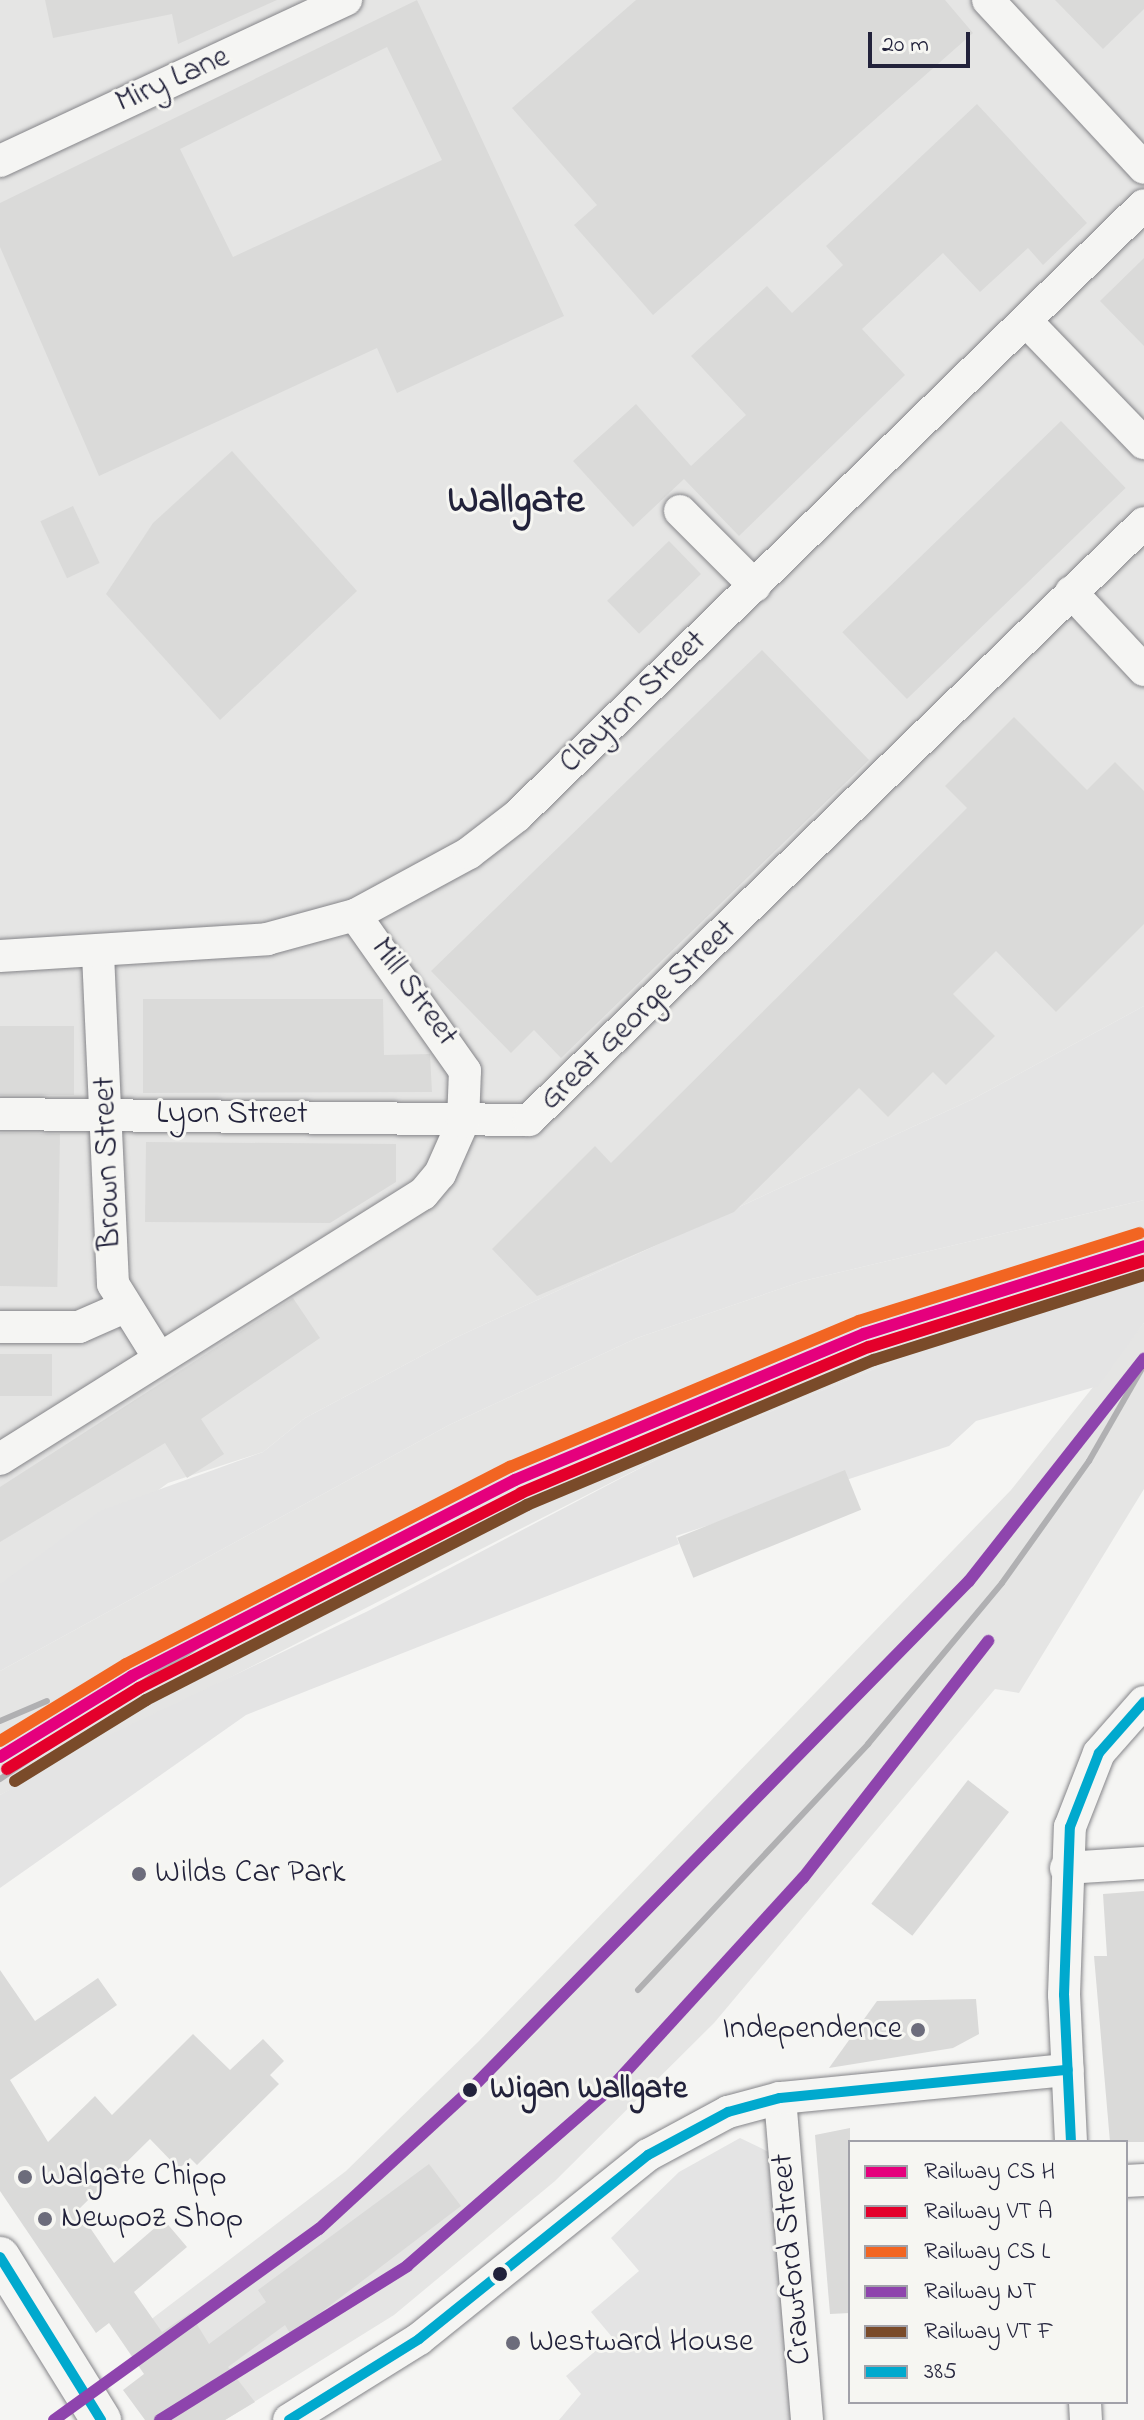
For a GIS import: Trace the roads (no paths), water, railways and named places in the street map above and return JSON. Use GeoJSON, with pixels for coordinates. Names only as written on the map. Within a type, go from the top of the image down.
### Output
{"type":"FeatureCollection","features":[{"type":"Feature","properties":{"kind":"street"},"geometry":{"type":"LineString","coordinates":[[998,4],[1144,168]]}},
{"type":"Feature","properties":{"kind":"street","name":"Miry Lane"},"geometry":{"type":"LineString","coordinates":[[0,161],[329,5]]}},
{"type":"Feature","properties":{"kind":"street","name":"Clayton Street"},"geometry":{"type":"LineString","coordinates":[[0,956],[98,954],[267,939],[355,915],[469,853],[517,816],[1144,205]]}},
{"type":"Feature","properties":{"kind":"street"},"geometry":{"type":"LineString","coordinates":[[1026,321],[1144,443]]}},
{"type":"Feature","properties":{"kind":"street"},"geometry":{"type":"LineString","coordinates":[[680,511],[755,586]]}},
{"type":"Feature","properties":{"kind":"street","name":"Great George Street"},"geometry":{"type":"LineString","coordinates":[[463,1122],[518,1125],[538,1114],[1144,523]]}},
{"type":"Feature","properties":{"kind":"street"},"geometry":{"type":"LineString","coordinates":[[1071,592],[1144,670]]}},
{"type":"Feature","properties":{"kind":"street","name":"Mill Street"},"geometry":{"type":"LineString","coordinates":[[355,915],[457,1051],[465,1071],[463,1122]]}},
{"type":"Feature","properties":{"kind":"street","name":"Brown Street"},"geometry":{"type":"LineString","coordinates":[[98,954],[113,1284],[122,1308],[159,1358]]}},
{"type":"Feature","properties":{"kind":"street","name":"Lyon Street"},"geometry":{"type":"LineString","coordinates":[[0,1114],[463,1122]]}},
{"type":"Feature","properties":{"kind":"street"},"geometry":{"type":"LineString","coordinates":[[0,1459],[423,1194],[463,1122]]}},
{"type":"Feature","properties":{"kind":"street"},"geometry":{"type":"LineString","coordinates":[[0,1327],[79,1327],[122,1308]]}},
{"type":"Feature","properties":{"kind":"street"},"geometry":{"type":"LineString","coordinates":[[1071,2140],[1066,1868],[1081,1790],[1099,1753],[1144,1702]]}},
{"type":"Feature","properties":{"kind":"street"},"geometry":{"type":"LineString","coordinates":[[1066,1868],[1144,1863]]}},
{"type":"Feature","properties":{"kind":"street"},"geometry":{"type":"LineString","coordinates":[[289,2420],[419,2339],[648,2155],[728,2112],[780,2098],[1068,2070]]}},
{"type":"Feature","properties":{"kind":"street","name":"Crawford Street"},"geometry":{"type":"LineString","coordinates":[[780,2098],[807,2420]]}},
{"type":"Feature","properties":{"kind":"street"},"geometry":{"type":"LineString","coordinates":[[0,2257],[101,2420]]}},
{"type":"Feature","properties":{"kind":"railway"},"geometry":{"type":"LineString","coordinates":[[638,1990],[868,1744],[1002,1583],[1089,1461],[1144,1365]]}},
{"type":"Feature","properties":{"kind":"railway"},"geometry":{"type":"LineString","coordinates":[[0,1779],[224,1628]]}},
{"type":"Feature","properties":{"kind":"railway"},"geometry":{"type":"LineString","coordinates":[[0,1721],[47,1701]]}},
{"type":"Feature","properties":{"kind":"rail line","name":"NT"},"geometry":{"type":"LineString","coordinates":[[54,2420],[319,2229],[467,2093],[969,1581],[1144,1359]]}},
{"type":"Feature","properties":{"kind":"rail line","name":"NT"},"geometry":{"type":"LineString","coordinates":[[160,2420],[407,2266],[610,2089],[803,1878],[988,1641]]}},
{"type":"Feature","properties":{"kind":"place","name":"Wilds Car Park"},"geometry":{"type":"Point","coordinates":[139,1874]}},
{"type":"Feature","properties":{"kind":"place","name":"Independence"},"geometry":{"type":"Point","coordinates":[918,2030]}},
{"type":"Feature","properties":{"kind":"place","name":"Wigan Wallgate"},"geometry":{"type":"Point","coordinates":[470,2090]}},
{"type":"Feature","properties":{"kind":"place","name":"Walgate Chipp"},"geometry":{"type":"Point","coordinates":[25,2177]}},
{"type":"Feature","properties":{"kind":"place","name":"Newpoz Shop"},"geometry":{"type":"Point","coordinates":[45,2219]}},
{"type":"Feature","properties":{"kind":"place","name":"Westward House"},"geometry":{"type":"Point","coordinates":[513,2343]}},
{"type":"Feature","properties":{"kind":"district","name":"Wallgate"},"geometry":{"type":"Point","coordinates":[516,502]}}]}
